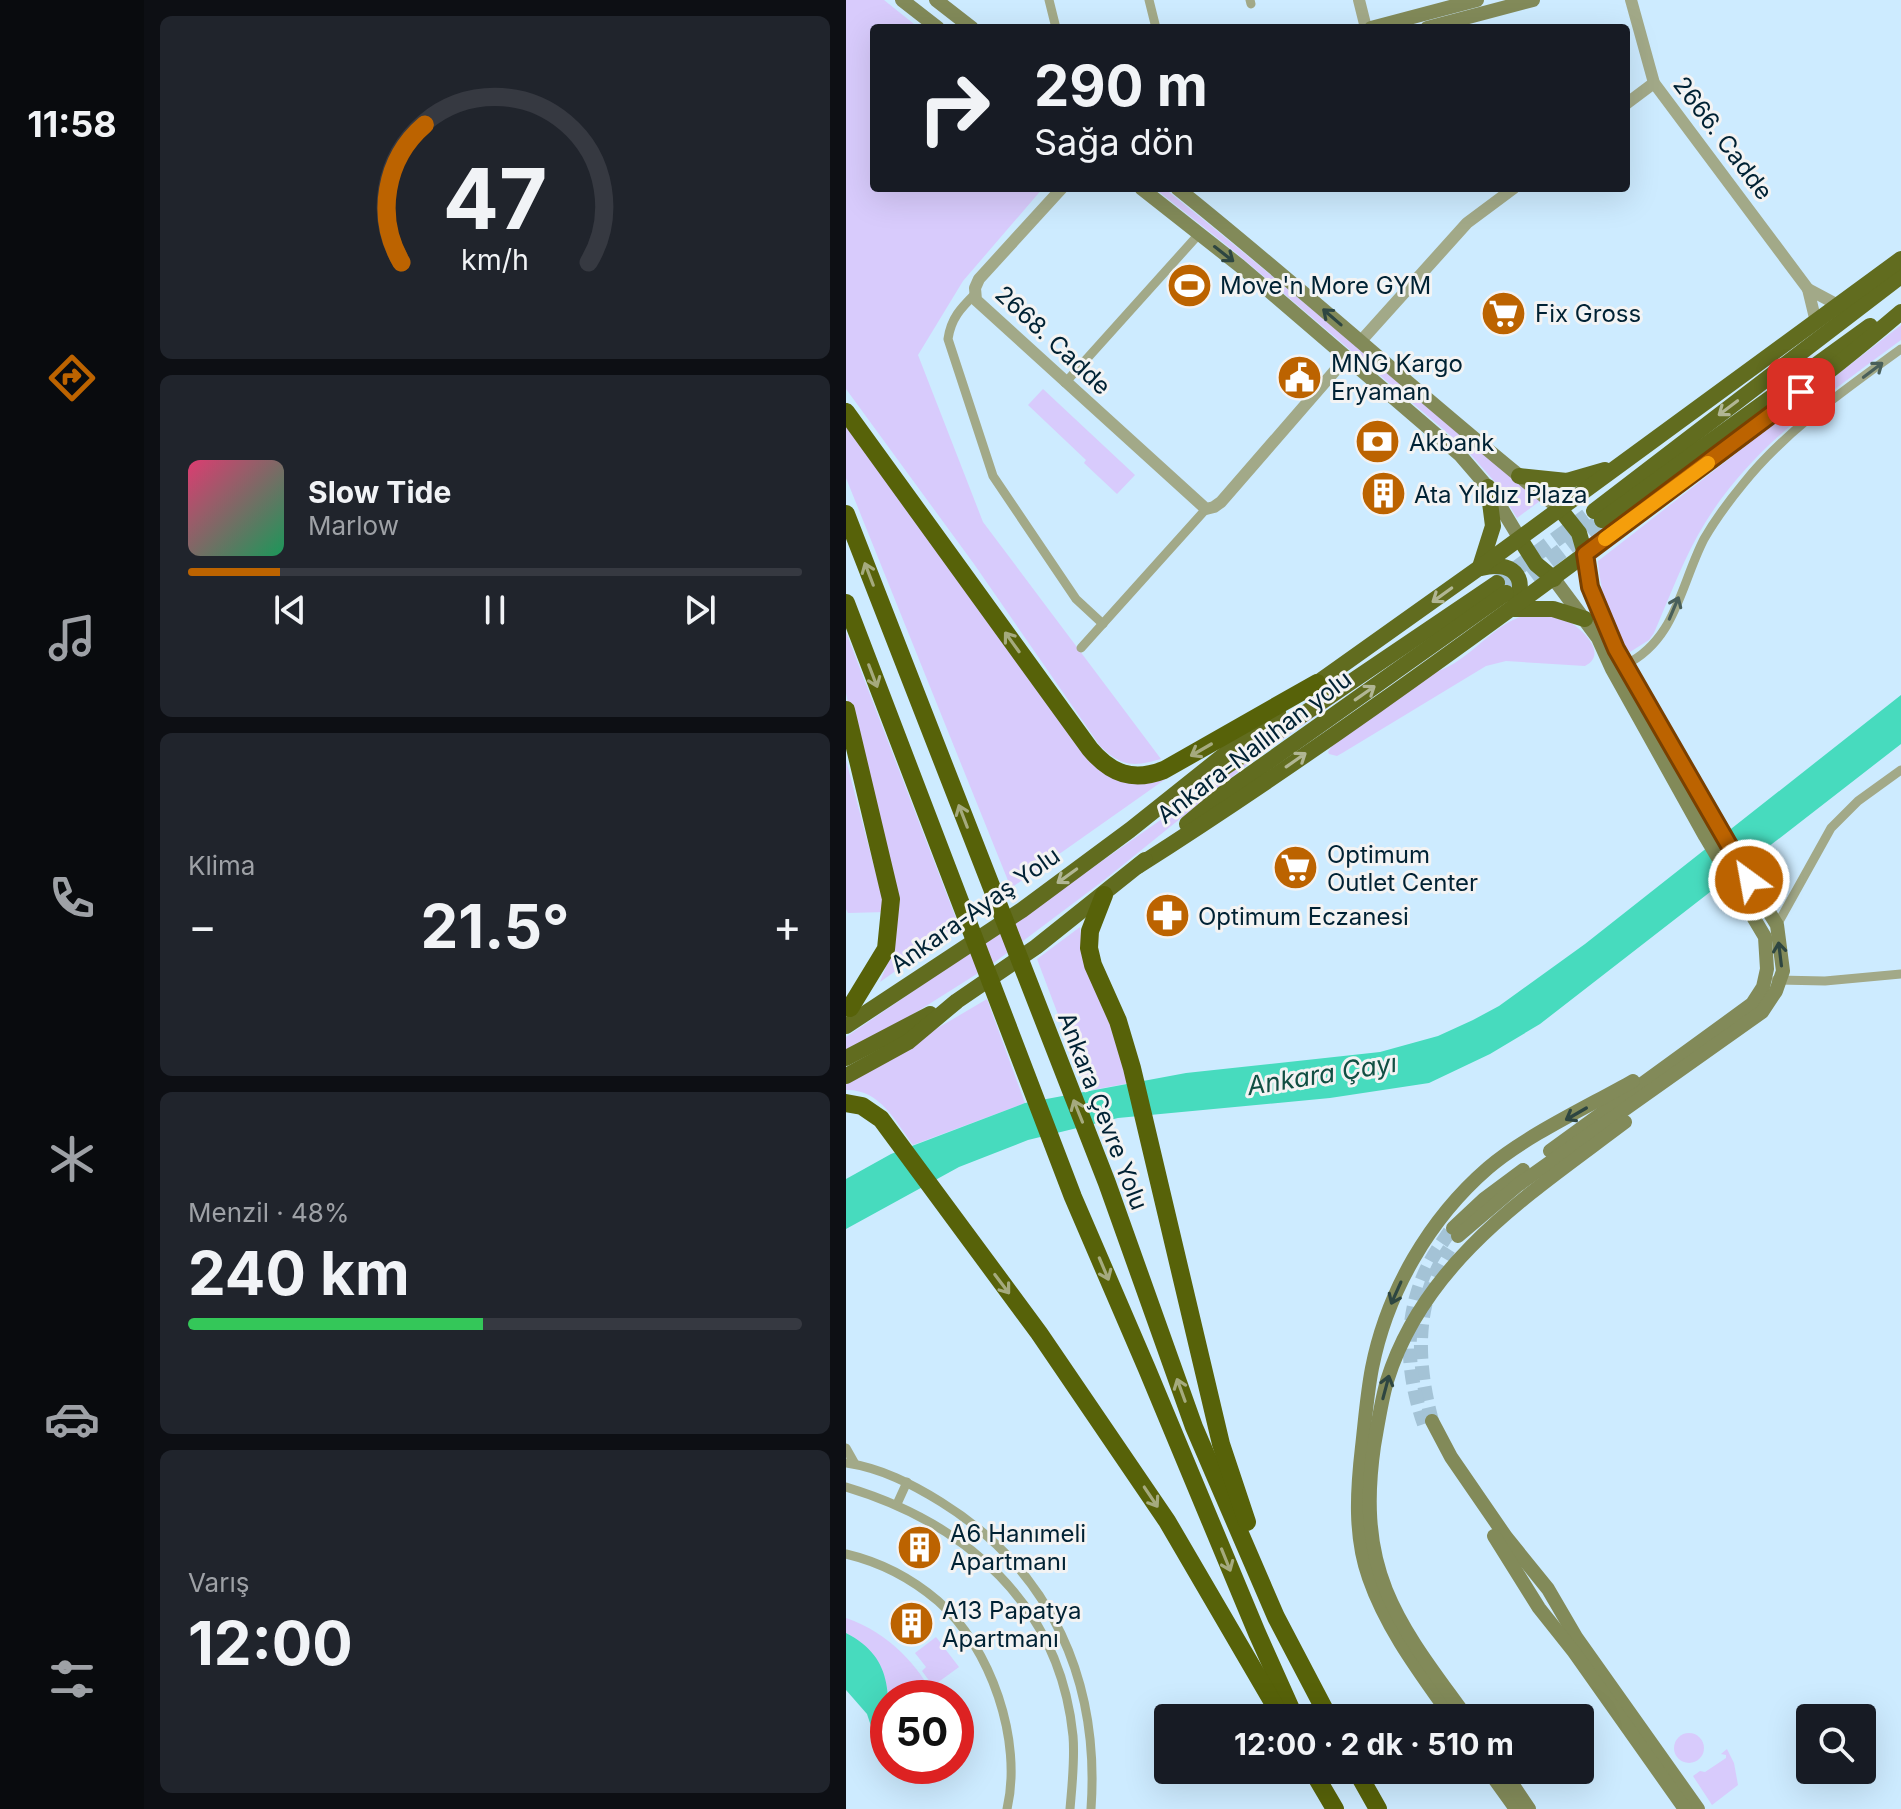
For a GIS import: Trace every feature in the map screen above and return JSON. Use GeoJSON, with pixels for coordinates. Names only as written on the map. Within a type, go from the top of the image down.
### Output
{"type":"FeatureCollection","features":[{"type":"Feature","properties":{"kind":"highway"},"geometry":{"type":"LineString","coordinates":[[1130,830],[1317,683],[1520,539],[1901,259]]}},
{"type":"Feature","properties":{"kind":"highway"},"geometry":{"type":"LineString","coordinates":[[1901,276],[1598,516],[1901,303]]}},
{"type":"Feature","properties":{"kind":"highway"},"geometry":{"type":"LineString","coordinates":[[1505,595],[1554,579],[1850,355],[1901,312]]}},
{"type":"Feature","properties":{"kind":"highway"},"geometry":{"type":"LineString","coordinates":[[846,412],[1090,749],[1112,770],[1140,777],[1164,770],[1317,683]]}},
{"type":"Feature","properties":{"kind":"highway"},"geometry":{"type":"LineString","coordinates":[[1519,476],[1567,481],[1618,466]]}},
{"type":"Feature","properties":{"kind":"highway"},"geometry":{"type":"LineString","coordinates":[[1479,568],[1493,526],[1488,487]]}},
{"type":"Feature","properties":{"kind":"highway"},"geometry":{"type":"LineString","coordinates":[[1560,509],[1579,533],[1585,554]]}},
{"type":"Feature","properties":{"kind":"highway","name":"Ankara Çevre Yolu"},"geometry":{"type":"LineString","coordinates":[[846,514],[1107,1183],[1194,1427],[1276,1617],[1322,1704]]}},
{"type":"Feature","properties":{"kind":"highway"},"geometry":{"type":"LineString","coordinates":[[1520,539],[1536,564],[1554,579]]}},
{"type":"Feature","properties":{"kind":"highway"},"geometry":{"type":"LineString","coordinates":[[846,1076],[908,1042],[957,1001],[1036,947],[1138,866],[1215,817],[1505,595],[1520,590],[1520,581],[1515,573],[1501,565],[1479,568]]}},
{"type":"Feature","properties":{"kind":"highway"},"geometry":{"type":"LineString","coordinates":[[1505,595],[1585,619]]}},
{"type":"Feature","properties":{"kind":"highway","name":"Ankara-Nallıhan yolu"},"geometry":{"type":"LineString","coordinates":[[1130,830],[1505,595]]}},
{"type":"Feature","properties":{"kind":"highway"},"geometry":{"type":"LineString","coordinates":[[846,603],[1073,1197],[1289,1704]]}},
{"type":"Feature","properties":{"kind":"highway"},"geometry":{"type":"LineString","coordinates":[[846,710],[891,899],[886,949],[847,1015]]}},
{"type":"Feature","properties":{"kind":"highway","name":"Ankara-Ayaş Yolu"},"geometry":{"type":"LineString","coordinates":[[847,1015],[942,964],[1022,910],[1130,830]]}},
{"type":"Feature","properties":{"kind":"highway"},"geometry":{"type":"LineString","coordinates":[[1104,895],[1090,931],[1089,948],[1093,965],[1118,1021],[1132,1068],[1221,1444],[1265,1568],[1276,1617]]}},
{"type":"Feature","properties":{"kind":"highway"},"geometry":{"type":"LineString","coordinates":[[846,1058],[957,1001]]}},
{"type":"Feature","properties":{"kind":"highway"},"geometry":{"type":"LineString","coordinates":[[846,1103],[873,1111],[1039,1333],[1167,1521],[1274,1704]]}},
{"type":"Feature","properties":{"kind":"highway"},"geometry":{"type":"LineString","coordinates":[[1321,1784],[1336,1809]]}},
{"type":"Feature","properties":{"kind":"highway"},"geometry":{"type":"LineString","coordinates":[[1325,1784],[1336,1809]]}},
{"type":"Feature","properties":{"kind":"highway"},"geometry":{"type":"LineString","coordinates":[[1364,1784],[1378,1809]]}},
{"type":"Feature","properties":{"kind":"main road"},"geometry":{"type":"LineString","coordinates":[[902,0],[933,24]]}},
{"type":"Feature","properties":{"kind":"main road"},"geometry":{"type":"LineString","coordinates":[[936,0],[967,24]]}},
{"type":"Feature","properties":{"kind":"main road"},"geometry":{"type":"LineString","coordinates":[[1384,24],[1477,0]]}},
{"type":"Feature","properties":{"kind":"main road"},"geometry":{"type":"LineString","coordinates":[[1442,24],[1533,0]]}},
{"type":"Feature","properties":{"kind":"main road"},"geometry":{"type":"LineString","coordinates":[[1146,192],[1460,455],[1488,487],[1520,539]]}},
{"type":"Feature","properties":{"kind":"main road"},"geometry":{"type":"LineString","coordinates":[[1182,192],[1560,509]]}},
{"type":"Feature","properties":{"kind":"main road"},"geometry":{"type":"LineString","coordinates":[[1585,554],[1590,587],[1616,649],[1618,667]]}},
{"type":"Feature","properties":{"kind":"main road"},"geometry":{"type":"LineString","coordinates":[[1457,1704],[1402,1625],[1384,1587],[1374,1548],[1369,1508],[1370,1479],[1390,1371],[1421,1306],[1467,1248],[1644,1107],[1697,1052],[1752,1004],[1763,987],[1783,971],[1777,925],[1743,884],[1618,667],[1554,579]]}},
{"type":"Feature","properties":{"kind":"main road"},"geometry":{"type":"LineString","coordinates":[[1743,884],[1765,937],[1767,969],[1772,980]]}},
{"type":"Feature","properties":{"kind":"main road"},"geometry":{"type":"LineString","coordinates":[[1454,1234],[1484,1199],[1697,1052]]}},
{"type":"Feature","properties":{"kind":"main road"},"geometry":{"type":"LineString","coordinates":[[1443,1704],[1383,1611],[1368,1576],[1361,1541],[1358,1496],[1362,1444],[1372,1369],[1385,1320],[1407,1270],[1436,1224],[1490,1166],[1522,1145],[1697,1052]]}},
{"type":"Feature","properties":{"kind":"main road"},"geometry":{"type":"LineString","coordinates":[[1685,1809],[1574,1652],[1539,1608],[1444,1461],[1428,1422],[1698,1809]]}},
{"type":"Feature","properties":{"kind":"main road"},"geometry":{"type":"LineString","coordinates":[[1539,1608],[1542,1596],[1554,1599]]}},
{"type":"Feature","properties":{"kind":"main road"},"geometry":{"type":"LineString","coordinates":[[1498,1784],[1516,1809]]}},
{"type":"Feature","properties":{"kind":"main road"},"geometry":{"type":"LineString","coordinates":[[1512,1784],[1529,1809]]}},
{"type":"Feature","properties":{"kind":"street"},"geometry":{"type":"LineString","coordinates":[[1049,0],[1055,24]]}},
{"type":"Feature","properties":{"kind":"street"},"geometry":{"type":"LineString","coordinates":[[1149,0],[1155,24]]}},
{"type":"Feature","properties":{"kind":"street"},"geometry":{"type":"LineString","coordinates":[[1359,0],[1367,24]]}},
{"type":"Feature","properties":{"kind":"street","name":"2666. Cadde"},"geometry":{"type":"LineString","coordinates":[[1631,0],[1654,83],[1808,289],[1816,322]]}},
{"type":"Feature","properties":{"kind":"street"},"geometry":{"type":"LineString","coordinates":[[1630,101],[1654,83]]}},
{"type":"Feature","properties":{"kind":"street","name":"2668. Cadde"},"geometry":{"type":"LineString","coordinates":[[1058,192],[979,279],[975,294],[981,307],[1206,509]]}},
{"type":"Feature","properties":{"kind":"street"},"geometry":{"type":"LineString","coordinates":[[1360,342],[1467,223],[1509,192]]}},
{"type":"Feature","properties":{"kind":"street"},"geometry":{"type":"LineString","coordinates":[[1065,383],[1199,234]]}},
{"type":"Feature","properties":{"kind":"street","name":"2666. Cadde"},"geometry":{"type":"LineString","coordinates":[[1808,289],[1838,305]]}},
{"type":"Feature","properties":{"kind":"street"},"geometry":{"type":"LineString","coordinates":[[975,294],[956,314],[948,339],[988,468],[1076,599],[1103,624]]}},
{"type":"Feature","properties":{"kind":"street"},"geometry":{"type":"LineString","coordinates":[[1618,667],[1642,657],[1663,635],[1704,540],[1759,465],[1813,416],[1901,349]]}},
{"type":"Feature","properties":{"kind":"street"},"geometry":{"type":"LineString","coordinates":[[1081,648],[1206,509],[1221,502],[1346,358]]}},
{"type":"Feature","properties":{"kind":"street"},"geometry":{"type":"LineString","coordinates":[[1777,925],[1831,828],[1858,801],[1901,770]]}},
{"type":"Feature","properties":{"kind":"street"},"geometry":{"type":"LineString","coordinates":[[1772,980],[1825,981],[1901,974]]}},
{"type":"Feature","properties":{"kind":"street"},"geometry":{"type":"LineString","coordinates":[[846,1448],[850,1464],[907,1482],[961,1514],[996,1544],[1038,1592],[1066,1642],[1085,1701],[1092,1748],[1091,1809]]}},
{"type":"Feature","properties":{"kind":"street"},"geometry":{"type":"LineString","coordinates":[[897,1504],[907,1482]]}},
{"type":"Feature","properties":{"kind":"street"},"geometry":{"type":"LineString","coordinates":[[846,1487],[897,1504],[937,1524],[970,1547],[1026,1606],[1050,1654],[1068,1703],[1073,1747],[1070,1809]]}},
{"type":"Feature","properties":{"kind":"street"},"geometry":{"type":"LineString","coordinates":[[846,1554],[882,1565],[921,1588],[941,1604],[977,1650],[1005,1716],[1010,1759],[1007,1809]]}},
{"type":"Feature","properties":{"kind":"street"},"geometry":{"type":"LineString","coordinates":[[1071,1795],[1092,1798]]}},
{"type":"Feature","properties":{"kind":"shaded area"},"geometry":{"type":"Polygon","coordinates":[[[846,0],[884,0],[914,24],[870,24],[870,192],[1040,192],[963,281],[918,355],[983,522],[1161,759],[1128,763],[1115,758],[1100,746],[974,564],[846,389],[846,0]]]}},
{"type":"Feature","properties":{"kind":"shaded area"},"geometry":{"type":"Polygon","coordinates":[[[1159,192],[1169,192],[1211,226],[1540,501],[1517,518],[1494,481],[1464,447],[1235,252],[1159,192]]]}},
{"type":"Feature","properties":{"kind":"shaded area"},"geometry":{"type":"Polygon","coordinates":[[[1901,325],[1901,340],[1794,422],[1724,495],[1690,549],[1654,633],[1630,652],[1607,609],[1598,561],[1901,325]]]}},
{"type":"Feature","properties":{"kind":"shaded area"},"geometry":{"type":"Polygon","coordinates":[[[1043,389],[1135,475],[1117,494],[1028,405],[1043,389]]]}},
{"type":"Feature","properties":{"kind":"shaded area"},"geometry":{"type":"Polygon","coordinates":[[[846,421],[1099,770],[1167,778],[1011,888],[846,478],[846,421]]]}},
{"type":"Feature","properties":{"kind":"shaded area"},"geometry":{"type":"Polygon","coordinates":[[[1497,584],[1500,587],[1253,760],[1103,881],[991,965],[907,1018],[846,1051],[846,1037],[1497,584]]]}},
{"type":"Feature","properties":{"kind":"shaded area"},"geometry":{"type":"Polygon","coordinates":[[[1529,614],[1553,615],[1572,624],[1594,648],[1592,661],[1585,666],[1506,661],[1486,666],[1337,756],[1329,754],[1333,744],[1436,672],[1461,659],[1504,625],[1529,614]]]}},
{"type":"Feature","properties":{"kind":"shaded area"},"geometry":{"type":"Polygon","coordinates":[[[846,632],[959,926],[880,982],[895,944],[846,693],[846,632]]]}},
{"type":"Feature","properties":{"kind":"shaded area"},"geometry":{"type":"Polygon","coordinates":[[[846,760],[886,912],[848,913],[846,909],[846,760]]]}},
{"type":"Feature","properties":{"kind":"shaded area"},"geometry":{"type":"Polygon","coordinates":[[[1080,927],[1083,952],[1109,1015],[1130,1083],[1087,1091],[1037,959],[1080,927]]]}},
{"type":"Feature","properties":{"kind":"shaded area"},"geometry":{"type":"Polygon","coordinates":[[[987,999],[1025,1103],[913,1145],[886,1108],[868,1095],[846,1090],[846,1082],[987,999]]]}},
{"type":"Feature","properties":{"kind":"shaded area"},"geometry":{"type":"Polygon","coordinates":[[[846,1618],[876,1632],[901,1652],[924,1680],[884,1680],[870,1652],[846,1633],[846,1618]]]}},
{"type":"Feature","properties":{"kind":"shaded area"},"geometry":{"type":"Polygon","coordinates":[[[936,1637],[959,1667],[941,1680],[929,1680],[922,1671],[926,1667],[915,1653],[936,1637]]]}},
{"type":"Feature","properties":{"kind":"shaded area"},"geometry":{"type":"Polygon","coordinates":[[[1689,1733],[1700,1737],[1704,1748],[1700,1759],[1689,1763],[1678,1759],[1674,1748],[1678,1737],[1689,1733]]]}},
{"type":"Feature","properties":{"kind":"shaded area"},"geometry":{"type":"Polygon","coordinates":[[[1727,1749],[1734,1763],[1738,1785],[1712,1805],[1693,1776],[1726,1758],[1721,1754],[1727,1749]]]}},
{"type":"Feature","properties":{"kind":"water","name":"Ankara Çayı"},"geometry":{"type":"Polygon","coordinates":[[[1901,695],[1901,744],[1540,1024],[1490,1054],[1429,1083],[1330,1098],[1118,1118],[1028,1140],[959,1167],[846,1229],[846,1179],[891,1154],[1025,1103],[1186,1073],[1380,1052],[1438,1036],[1473,1020],[1499,1006],[1585,944],[1901,695]]]}},
{"type":"Feature","properties":{"kind":"water"},"geometry":{"type":"Polygon","coordinates":[[[846,1633],[874,1655],[885,1680],[870,1680],[870,1723],[867,1714],[846,1690],[846,1633]]]}},
{"type":"Feature","properties":{"kind":"tunnel"},"geometry":{"type":"LineString","coordinates":[[1497,583],[1594,511]]}},
{"type":"Feature","properties":{"kind":"tunnel"},"geometry":{"type":"LineString","coordinates":[[1511,590],[1602,520]]}},
{"type":"Feature","properties":{"kind":"tunnel"},"geometry":{"type":"LineString","coordinates":[[1424,1424],[1411,1365],[1411,1326],[1419,1287],[1450,1231]]}},
{"type":"Feature","properties":{"kind":"tunnel"},"geometry":{"type":"LineString","coordinates":[[1432,1421],[1423,1376],[1421,1332],[1429,1290],[1449,1249]]}},
{"type":"Feature","properties":{"kind":"slow traffic"},"geometry":{"type":"LineString","coordinates":[[1605,539],[1708,463]]}},
{"type":"Feature","properties":{"kind":"place","name":"Move'n More GYM"},"geometry":{"type":"Point","coordinates":[1189,285]}},
{"type":"Feature","properties":{"kind":"place","name":"Fix Gross"},"geometry":{"type":"Point","coordinates":[1504,313]}},
{"type":"Feature","properties":{"kind":"place","name":"MNG Kargo Eryaman"},"geometry":{"type":"Point","coordinates":[1300,377]}},
{"type":"Feature","properties":{"kind":"place","name":"Akbank"},"geometry":{"type":"Point","coordinates":[1378,442]}},
{"type":"Feature","properties":{"kind":"place","name":"Ata Yıldız Plaza"},"geometry":{"type":"Point","coordinates":[1383,494]}},
{"type":"Feature","properties":{"kind":"place","name":"Optimum Outlet Center"},"geometry":{"type":"Point","coordinates":[1296,868]}},
{"type":"Feature","properties":{"kind":"place","name":"Optimum Eczanesi"},"geometry":{"type":"Point","coordinates":[1167,916]}},
{"type":"Feature","properties":{"kind":"place","name":"A6 Hanımeli Apartmanı"},"geometry":{"type":"Point","coordinates":[919,1547]}},
{"type":"Feature","properties":{"kind":"place","name":"A13 Papatya Apartmanı"},"geometry":{"type":"Point","coordinates":[911,1624]}},
{"type":"Feature","properties":{"kind":"route"},"geometry":{"type":"LineString","coordinates":[[1749,880],[1616,649],[1590,587],[1585,554],[1801,392]]}}]}
